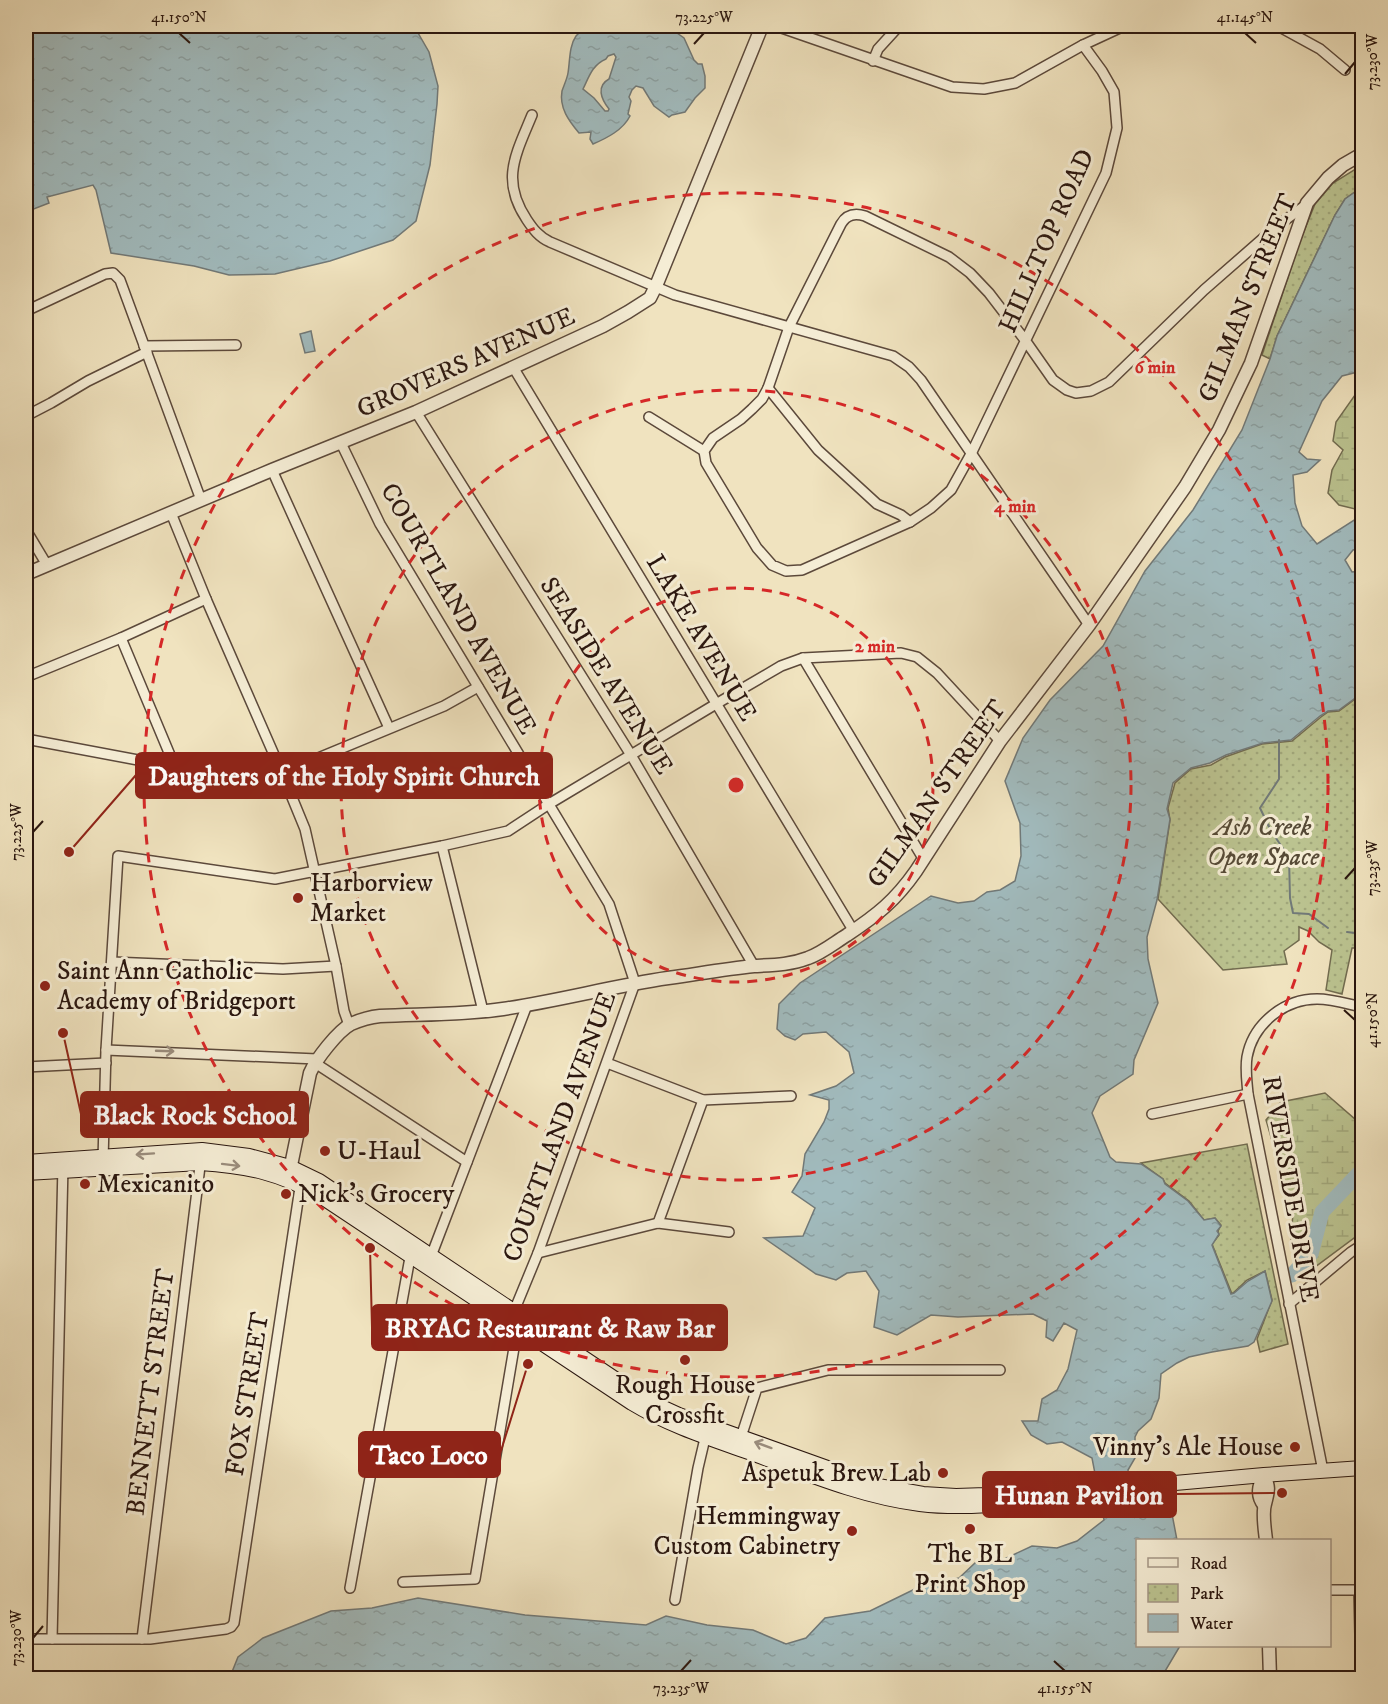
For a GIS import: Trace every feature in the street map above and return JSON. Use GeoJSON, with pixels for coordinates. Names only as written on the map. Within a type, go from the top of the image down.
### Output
{"type":"FeatureCollection","features":[{"type":"Feature","properties":{"kind":"main road"},"geometry":{"type":"LineString","coordinates":[[26,1162],[63,1165],[201,1156],[249,1156],[296,1176],[319,1181],[412,1250],[671,1424],[707,1431],[886,1498],[922,1499],[959,1506],[996,1504],[1067,1498],[1089,1491],[1138,1486],[1362,1468]]}},
{"type":"Feature","properties":{"kind":"main road"},"geometry":{"type":"LineString","coordinates":[[26,1173],[63,1165]]}},
{"type":"Feature","properties":{"kind":"street","name":"GROVERS AVENUE"},"geometry":{"type":"LineString","coordinates":[[26,574],[416,412],[577,339],[650,298],[762,26]]}},
{"type":"Feature","properties":{"kind":"street"},"geometry":{"type":"LineString","coordinates":[[776,26],[952,87],[984,89],[1015,83],[1083,45],[1124,26]]}},
{"type":"Feature","properties":{"kind":"street"},"geometry":{"type":"LineString","coordinates":[[873,61],[878,50],[899,26]]}},
{"type":"Feature","properties":{"kind":"street"},"geometry":{"type":"LineString","coordinates":[[1278,26],[1320,49],[1345,70]]}},
{"type":"Feature","properties":{"kind":"street","name":"HILLTOP ROAD"},"geometry":{"type":"LineString","coordinates":[[704,452],[706,463],[757,548],[772,565],[786,571],[802,570],[910,522],[931,508],[951,490],[972,454],[1106,173],[1117,128],[1114,92],[1083,45]]}},
{"type":"Feature","properties":{"kind":"street"},"geometry":{"type":"LineString","coordinates":[[532,115],[514,160],[512,175],[518,207],[536,233],[550,242],[675,295],[893,356],[909,367],[921,380],[1089,625]]}},
{"type":"Feature","properties":{"kind":"street","name":"GILMAN STREET"},"geometry":{"type":"LineString","coordinates":[[349,1025],[380,1016],[483,1011],[526,1005],[636,983],[754,966],[780,965],[806,959],[826,949],[881,911],[897,896],[924,860],[1000,741],[1089,625],[1185,487],[1219,430],[1251,363],[1308,204],[1328,178],[1343,165],[1362,154]]}},
{"type":"Feature","properties":{"kind":"street"},"geometry":{"type":"LineString","coordinates":[[649,417],[704,452],[713,438],[752,409],[762,399],[768,388],[789,327],[841,224],[847,217],[855,214],[865,216],[949,257],[970,273],[1026,340],[1053,380],[1067,390],[1077,393],[1091,392],[1109,382],[1204,290],[1276,227],[1308,204]]}},
{"type":"Feature","properties":{"kind":"street"},"geometry":{"type":"LineString","coordinates":[[26,311],[105,273],[113,273],[120,280],[201,500]]}},
{"type":"Feature","properties":{"kind":"street"},"geometry":{"type":"LineString","coordinates":[[26,416],[145,349],[236,345]]}},
{"type":"Feature","properties":{"kind":"street","name":"LAKE AVENUE"},"geometry":{"type":"LineString","coordinates":[[513,367],[853,930]]}},
{"type":"Feature","properties":{"kind":"street"},"geometry":{"type":"LineString","coordinates":[[768,388],[818,450],[877,504],[901,515],[910,522]]}},
{"type":"Feature","properties":{"kind":"street","name":"SEASIDE AVENUE"},"geometry":{"type":"LineString","coordinates":[[416,412],[631,755],[754,966]]}},
{"type":"Feature","properties":{"kind":"street","name":"COURTLAND AVENUE"},"geometry":{"type":"LineString","coordinates":[[342,443],[380,524],[609,903],[636,983],[538,1253],[517,1304],[516,1336],[475,1579],[403,1582]]}},
{"type":"Feature","properties":{"kind":"street"},"geometry":{"type":"LineString","coordinates":[[272,470],[389,728]]}},
{"type":"Feature","properties":{"kind":"street"},"geometry":{"type":"LineString","coordinates":[[171,513],[305,829],[344,1011],[349,1025],[316,1061],[307,1082],[296,1176]]}},
{"type":"Feature","properties":{"kind":"street"},"geometry":{"type":"LineString","coordinates":[[26,530],[47,564]]}},
{"type":"Feature","properties":{"kind":"street"},"geometry":{"type":"LineString","coordinates":[[26,677],[121,638],[206,599]]}},
{"type":"Feature","properties":{"kind":"street"},"geometry":{"type":"LineString","coordinates":[[121,638],[175,766]]}},
{"type":"Feature","properties":{"kind":"street"},"geometry":{"type":"LineString","coordinates":[[103,1163],[106,1050],[118,856],[275,879],[508,831],[716,704],[782,666],[803,658],[901,653],[917,657],[936,672],[1000,741]]}},
{"type":"Feature","properties":{"kind":"street"},"geometry":{"type":"LineString","coordinates":[[803,658],[924,860]]}},
{"type":"Feature","properties":{"kind":"street"},"geometry":{"type":"LineString","coordinates":[[282,773],[444,706],[478,687]]}},
{"type":"Feature","properties":{"kind":"street"},"geometry":{"type":"LineString","coordinates":[[26,739],[175,766],[289,790]]}},
{"type":"Feature","properties":{"kind":"street"},"geometry":{"type":"LineString","coordinates":[[442,846],[483,1011]]}},
{"type":"Feature","properties":{"kind":"street"},"geometry":{"type":"LineString","coordinates":[[112,962],[283,969],[336,966]]}},
{"type":"Feature","properties":{"kind":"street","name":"RIVERSIDE DRIVE"},"geometry":{"type":"LineString","coordinates":[[1323,1471],[1248,1094],[1247,1059],[1260,1028],[1275,1013],[1296,1002],[1315,999],[1362,1007]]}},
{"type":"Feature","properties":{"kind":"street"},"geometry":{"type":"LineString","coordinates":[[430,1262],[526,1005]]}},
{"type":"Feature","properties":{"kind":"street"},"geometry":{"type":"LineString","coordinates":[[106,1050],[316,1061],[467,1162]]}},
{"type":"Feature","properties":{"kind":"street"},"geometry":{"type":"LineString","coordinates":[[26,1067],[106,1063]]}},
{"type":"Feature","properties":{"kind":"street"},"geometry":{"type":"LineString","coordinates":[[607,1063],[703,1100],[791,1096]]}},
{"type":"Feature","properties":{"kind":"street"},"geometry":{"type":"LineString","coordinates":[[1152,1114],[1248,1094]]}},
{"type":"Feature","properties":{"kind":"street"},"geometry":{"type":"LineString","coordinates":[[658,1223],[703,1100]]}},
{"type":"Feature","properties":{"kind":"street","name":"BENNETT STREET"},"geometry":{"type":"LineString","coordinates":[[142,1639],[201,1156]]}},
{"type":"Feature","properties":{"kind":"street"},"geometry":{"type":"LineString","coordinates":[[52,1640],[63,1165]]}},
{"type":"Feature","properties":{"kind":"street","name":"FOX STREET"},"geometry":{"type":"LineString","coordinates":[[142,1639],[226,1629],[231,1627],[235,1621],[296,1176]]}},
{"type":"Feature","properties":{"kind":"street"},"geometry":{"type":"LineString","coordinates":[[538,1253],[658,1223],[729,1232]]}},
{"type":"Feature","properties":{"kind":"street"},"geometry":{"type":"LineString","coordinates":[[1289,1304],[1362,1245]]}},
{"type":"Feature","properties":{"kind":"street"},"geometry":{"type":"LineString","coordinates":[[350,1588],[412,1250]]}},
{"type":"Feature","properties":{"kind":"street"},"geometry":{"type":"LineString","coordinates":[[739,1443],[757,1388],[828,1370],[1000,1370]]}},
{"type":"Feature","properties":{"kind":"street"},"geometry":{"type":"LineString","coordinates":[[675,1600],[698,1468],[707,1431]]}},
{"type":"Feature","properties":{"kind":"street"},"geometry":{"type":"LineString","coordinates":[[1264,1475],[1268,1485],[1264,1505],[1266,1539]]}},
{"type":"Feature","properties":{"kind":"street"},"geometry":{"type":"LineString","coordinates":[[1331,1590],[1361,1590],[1361,1678]]}},
{"type":"Feature","properties":{"kind":"street"},"geometry":{"type":"LineString","coordinates":[[26,1639],[142,1639]]}},
{"type":"Feature","properties":{"kind":"street"},"geometry":{"type":"LineString","coordinates":[[1269,1647],[1270,1678]]}},
{"type":"Feature","properties":{"kind":"green space"},"geometry":{"type":"Polygon","coordinates":[[[1362,165],[1362,187],[1345,199],[1335,215],[1277,336],[1270,359],[1262,355],[1300,241],[1315,204],[1333,183],[1362,165]]]}},
{"type":"Feature","properties":{"kind":"green space"},"geometry":{"type":"Polygon","coordinates":[[[1362,385],[1362,498],[1355,509],[1339,505],[1328,493],[1332,470],[1343,450],[1333,441],[1336,422],[1362,385]]]}},
{"type":"Feature","properties":{"kind":"green space","name":"Ash Creek Open Space"},"geometry":{"type":"Polygon","coordinates":[[[1362,694],[1362,948],[1352,948],[1342,994],[1326,990],[1332,950],[1308,931],[1299,927],[1299,940],[1284,951],[1287,964],[1223,970],[1158,899],[1170,820],[1168,808],[1175,783],[1191,769],[1211,765],[1225,757],[1262,744],[1292,741],[1328,712],[1339,711],[1362,694]]]}},
{"type":"Feature","properties":{"kind":"green space"},"geometry":{"type":"Polygon","coordinates":[[[1325,1093],[1355,1119],[1362,1122],[1362,1232],[1299,1279],[1291,1241],[1293,1212],[1266,1120],[1281,1102],[1325,1093]]]}},
{"type":"Feature","properties":{"kind":"green space"},"geometry":{"type":"Polygon","coordinates":[[[1247,1144],[1288,1344],[1260,1352],[1257,1339],[1272,1300],[1265,1271],[1247,1280],[1232,1294],[1212,1244],[1219,1235],[1221,1225],[1215,1218],[1204,1220],[1189,1201],[1141,1163],[1247,1144]]]}},
{"type":"Feature","properties":{"kind":"water"},"geometry":{"type":"Polygon","coordinates":[[[26,26],[414,26],[429,52],[438,86],[430,165],[416,221],[393,240],[330,261],[275,274],[229,275],[194,266],[111,253],[93,185],[47,197],[49,203],[26,212],[26,26]]]}},
{"type":"Feature","properties":{"kind":"water"},"geometry":{"type":"Polygon","coordinates":[[[586,26],[667,26],[684,38],[694,60],[702,64],[705,88],[685,112],[669,117],[654,106],[643,88],[636,86],[629,97],[631,101],[628,114],[630,116],[627,121],[614,133],[593,144],[590,139],[591,132],[579,133],[568,119],[561,97],[568,73],[572,44],[586,26]],[[614,54],[608,56],[597,65],[583,89],[605,111],[609,109],[602,97],[601,89],[609,79],[616,57],[614,54]]]}},
{"type":"Feature","properties":{"kind":"water"},"geometry":{"type":"Polygon","coordinates":[[[1362,187],[1362,371],[1342,376],[1322,401],[1299,452],[1307,459],[1320,460],[1307,472],[1293,475],[1295,503],[1302,526],[1317,544],[1356,519],[1362,509],[1362,548],[1353,550],[1345,560],[1352,572],[1362,571],[1362,693],[1339,710],[1328,711],[1320,716],[1291,740],[1263,743],[1226,755],[1210,763],[1191,768],[1173,783],[1167,809],[1170,819],[1157,900],[1147,937],[1148,959],[1158,1003],[1134,1060],[1133,1074],[1100,1096],[1092,1113],[1110,1157],[1116,1162],[1141,1164],[1163,1179],[1165,1184],[1188,1201],[1204,1220],[1215,1218],[1221,1226],[1212,1245],[1231,1294],[1265,1271],[1272,1301],[1254,1342],[1248,1346],[1189,1357],[1161,1374],[1159,1398],[1151,1419],[1135,1437],[1135,1458],[1128,1470],[1132,1497],[1136,1505],[1161,1506],[1172,1514],[1177,1539],[1136,1539],[1136,1647],[1179,1647],[1161,1678],[232,1678],[238,1657],[263,1638],[331,1611],[372,1608],[418,1598],[525,1615],[646,1625],[666,1616],[707,1625],[753,1630],[786,1644],[806,1638],[825,1618],[870,1611],[921,1586],[959,1578],[975,1563],[1000,1561],[1032,1546],[1057,1548],[1077,1541],[1104,1520],[1092,1458],[1062,1442],[1047,1444],[1031,1435],[1022,1421],[1038,1421],[1042,1399],[1057,1390],[1068,1369],[1077,1330],[1064,1323],[1053,1341],[1046,1337],[1047,1321],[1033,1314],[958,1317],[931,1315],[897,1335],[874,1327],[879,1291],[866,1271],[847,1273],[836,1280],[816,1274],[764,1238],[803,1236],[815,1208],[792,1192],[802,1176],[805,1154],[829,1109],[829,1100],[810,1095],[836,1086],[854,1073],[849,1052],[826,1032],[803,1034],[795,1040],[785,1036],[777,1029],[779,1004],[800,983],[931,896],[958,903],[974,901],[987,892],[1000,890],[1015,881],[1021,856],[1020,823],[1005,781],[1023,738],[1050,700],[1103,646],[1145,571],[1193,510],[1242,430],[1277,336],[1335,215],[1345,199],[1362,187]]]}},
{"type":"Feature","properties":{"kind":"water"},"geometry":{"type":"Polygon","coordinates":[[[311,331],[315,351],[305,353],[300,334],[311,331]]]}},
{"type":"Feature","properties":{"kind":"waterway"},"geometry":{"type":"LineString","coordinates":[[1279,740],[1279,779],[1260,808],[1271,831],[1289,857],[1290,898],[1293,913],[1309,914],[1328,928]]}},
{"type":"Feature","properties":{"kind":"waterway"},"geometry":{"type":"LineString","coordinates":[[1347,932],[1362,937]]}},
{"type":"Feature","properties":{"kind":"waterway"},"geometry":{"type":"LineString","coordinates":[[1292,1275],[1311,1254],[1322,1212],[1362,1170]]}},
{"type":"Feature","properties":{"kind":"place","name":"Daughters of the Holy Spirit Church"},"geometry":{"type":"Point","coordinates":[69,852]}},
{"type":"Feature","properties":{"kind":"place","name":"Harborview Market"},"geometry":{"type":"Point","coordinates":[298,898]}},
{"type":"Feature","properties":{"kind":"place","name":"Saint Ann Catholic Academy of Bridgeport"},"geometry":{"type":"Point","coordinates":[45,986]}},
{"type":"Feature","properties":{"kind":"place","name":"Black Rock School"},"geometry":{"type":"Point","coordinates":[63,1033]}},
{"type":"Feature","properties":{"kind":"place","name":"U-Haul"},"geometry":{"type":"Point","coordinates":[325,1151]}},
{"type":"Feature","properties":{"kind":"place","name":"Mexicanito"},"geometry":{"type":"Point","coordinates":[85,1184]}},
{"type":"Feature","properties":{"kind":"place","name":"Nick's Grocery"},"geometry":{"type":"Point","coordinates":[286,1194]}},
{"type":"Feature","properties":{"kind":"place","name":"BRYAC Restaurant & Raw Bar"},"geometry":{"type":"Point","coordinates":[370,1248]}},
{"type":"Feature","properties":{"kind":"place","name":"Rough House Crossfit"},"geometry":{"type":"Point","coordinates":[685,1360]}},
{"type":"Feature","properties":{"kind":"place","name":"Taco Loco"},"geometry":{"type":"Point","coordinates":[528,1364]}},
{"type":"Feature","properties":{"kind":"place","name":"Vinny's Ale House"},"geometry":{"type":"Point","coordinates":[1295,1447]}},
{"type":"Feature","properties":{"kind":"place","name":"Aspetuk Brew Lab"},"geometry":{"type":"Point","coordinates":[943,1473]}},
{"type":"Feature","properties":{"kind":"place","name":"Hunan Pavilion"},"geometry":{"type":"Point","coordinates":[1282,1493]}},
{"type":"Feature","properties":{"kind":"place","name":"The BL Print Shop"},"geometry":{"type":"Point","coordinates":[970,1529]}},
{"type":"Feature","properties":{"kind":"place","name":"Hemmingway Custom Cabinetry"},"geometry":{"type":"Point","coordinates":[852,1531]}}]}
